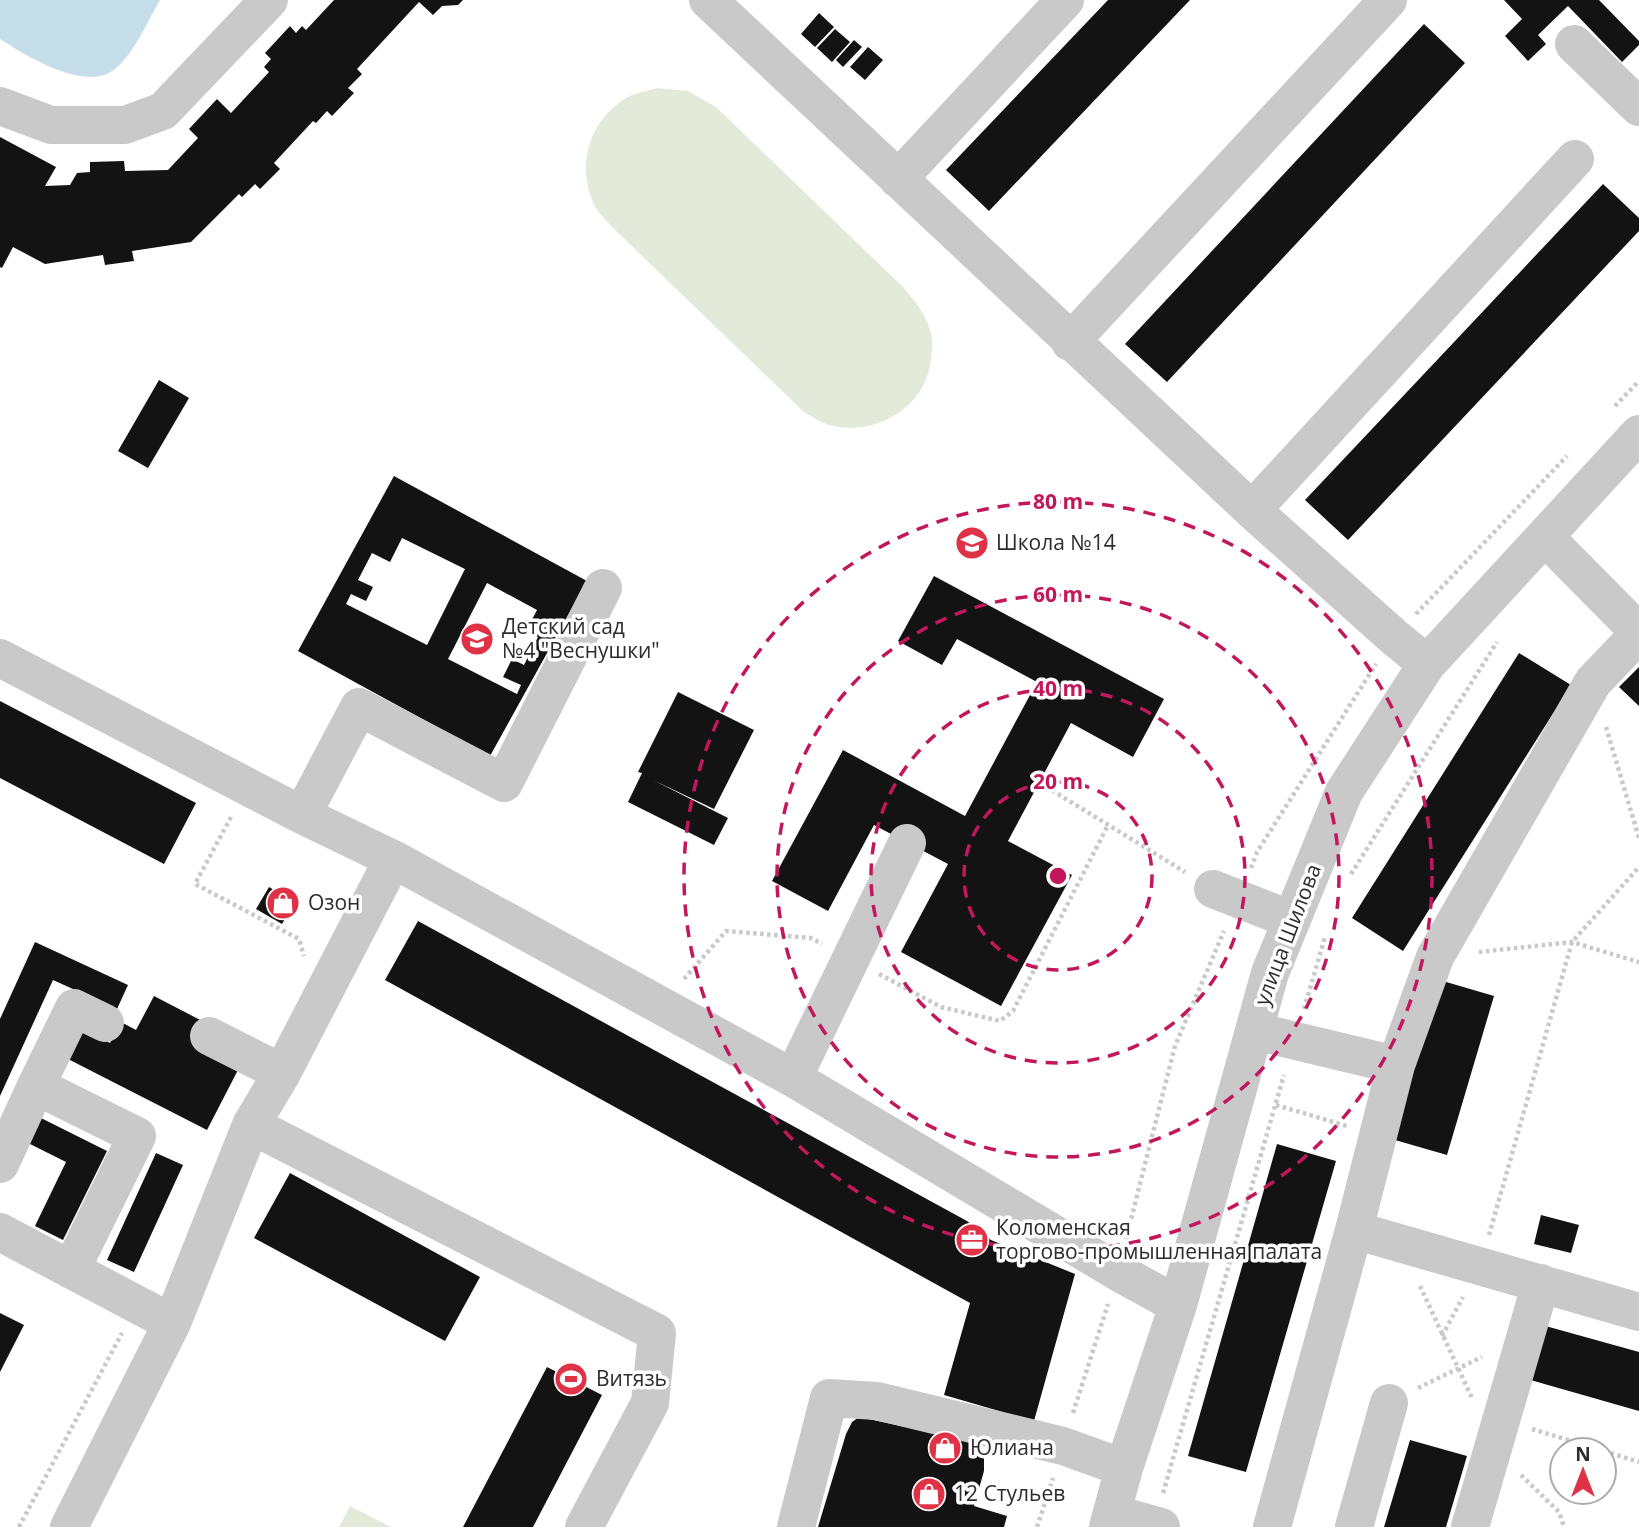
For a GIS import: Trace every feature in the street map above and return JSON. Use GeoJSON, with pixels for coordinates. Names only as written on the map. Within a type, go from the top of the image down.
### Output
{"type":"FeatureCollection","features":[{"type":"Feature","properties":{"kind":"street"},"geometry":{"type":"LineString","coordinates":[[0,106],[51,125],[125,125],[163,111],[269,0]]}},
{"type":"Feature","properties":{"kind":"street"},"geometry":{"type":"LineString","coordinates":[[708,0],[1070,342],[1252,510],[1394,638],[1427,664]]}},
{"type":"Feature","properties":{"kind":"street"},"geometry":{"type":"LineString","coordinates":[[898,179],[1065,0]]}},
{"type":"Feature","properties":{"kind":"street"},"geometry":{"type":"LineString","coordinates":[[1070,342],[1388,0]]}},
{"type":"Feature","properties":{"kind":"street"},"geometry":{"type":"LineString","coordinates":[[1574,44],[1639,107]]}},
{"type":"Feature","properties":{"kind":"street"},"geometry":{"type":"LineString","coordinates":[[1252,510],[1575,159]]}},
{"type":"Feature","properties":{"kind":"street","name":"улица Шилова"},"geometry":{"type":"LineString","coordinates":[[1110,1520],[1124,1468],[1178,1305],[1270,973],[1309,927],[1344,792],[1427,664],[1639,434]]}},
{"type":"Feature","properties":{"kind":"street"},"geometry":{"type":"LineString","coordinates":[[1272,1527],[1354,1230],[1396,1065],[1435,957],[1593,682],[1639,633],[1545,537]]}},
{"type":"Feature","properties":{"kind":"street"},"geometry":{"type":"LineString","coordinates":[[302,815],[359,707],[504,783],[603,588]]}},
{"type":"Feature","properties":{"kind":"street"},"geometry":{"type":"LineString","coordinates":[[0,658],[302,815],[393,859],[793,1078],[1106,1266],[1178,1305]]}},
{"type":"Feature","properties":{"kind":"street"},"geometry":{"type":"LineString","coordinates":[[793,1078],[907,843]]}},
{"type":"Feature","properties":{"kind":"street"},"geometry":{"type":"LineString","coordinates":[[69,1527],[172,1324],[251,1125],[282,1073],[393,859]]}},
{"type":"Feature","properties":{"kind":"street"},"geometry":{"type":"LineString","coordinates":[[1213,889],[1309,927]]}},
{"type":"Feature","properties":{"kind":"street"},"geometry":{"type":"LineString","coordinates":[[0,1164],[74,1007],[105,1023]]}},
{"type":"Feature","properties":{"kind":"street"},"geometry":{"type":"LineString","coordinates":[[1254,1031],[1396,1065]]}},
{"type":"Feature","properties":{"kind":"street"},"geometry":{"type":"LineString","coordinates":[[209,1036],[282,1073]]}},
{"type":"Feature","properties":{"kind":"street"},"geometry":{"type":"LineString","coordinates":[[36,1086],[136,1136],[71,1270]]}},
{"type":"Feature","properties":{"kind":"street"},"geometry":{"type":"LineString","coordinates":[[251,1125],[657,1333],[650,1403],[584,1527]]}},
{"type":"Feature","properties":{"kind":"street"},"geometry":{"type":"LineString","coordinates":[[1354,1230],[1639,1312]]}},
{"type":"Feature","properties":{"kind":"street"},"geometry":{"type":"LineString","coordinates":[[0,1232],[172,1324]]}},
{"type":"Feature","properties":{"kind":"street"},"geometry":{"type":"LineString","coordinates":[[1470,1527],[1541,1283]]}},
{"type":"Feature","properties":{"kind":"street"},"geometry":{"type":"LineString","coordinates":[[796,1527],[829,1398],[877,1401],[1063,1446],[1124,1468]]}},
{"type":"Feature","properties":{"kind":"street"},"geometry":{"type":"LineString","coordinates":[[1354,1527],[1389,1403]]}},
{"type":"Feature","properties":{"kind":"street"},"geometry":{"type":"LineString","coordinates":[[1110,1520],[1157,1526]]}},
{"type":"Feature","properties":{"kind":"path"},"geometry":{"type":"LineString","coordinates":[[1345,882],[1500,638]]}},
{"type":"Feature","properties":{"kind":"path"},"geometry":{"type":"LineString","coordinates":[[1593,682],[1639,838]]}},
{"type":"Feature","properties":{"kind":"path"},"geometry":{"type":"LineString","coordinates":[[1040,783],[1213,889]]}},
{"type":"Feature","properties":{"kind":"path"},"geometry":{"type":"LineString","coordinates":[[247,786],[195,884],[299,939],[307,966]]}},
{"type":"Feature","properties":{"kind":"path"},"geometry":{"type":"LineString","coordinates":[[660,1006],[726,930],[811,938],[941,1007],[1000,1021],[1013,1011],[1108,825]]}},
{"type":"Feature","properties":{"kind":"path"},"geometry":{"type":"LineString","coordinates":[[1442,1336],[1480,1266],[1572,942],[1639,867]]}},
{"type":"Feature","properties":{"kind":"path"},"geometry":{"type":"LineString","coordinates":[[1157,1526],[1294,1041],[1309,927]]}},
{"type":"Feature","properties":{"kind":"path"},"geometry":{"type":"LineString","coordinates":[[1435,957],[1572,942],[1639,962]]}},
{"type":"Feature","properties":{"kind":"path"},"geometry":{"type":"LineString","coordinates":[[1276,1105],[1378,1135]]}},
{"type":"Feature","properties":{"kind":"path"},"geometry":{"type":"LineString","coordinates":[[19,1527],[137,1305]]}},
{"type":"Feature","properties":{"kind":"path"},"geometry":{"type":"LineString","coordinates":[[1500,1419],[1556,1436]]}},
{"type":"Feature","properties":{"kind":"path"},"geometry":{"type":"LineString","coordinates":[[1618,1455],[1639,1462]]}},
{"type":"Feature","properties":{"kind":"green space"},"geometry":{"type":"Polygon","coordinates":[[[657,88],[688,91],[716,107],[902,286],[916,303],[927,322],[932,344],[928,375],[911,403],[883,421],[850,428],[829,425],[804,412],[599,213],[588,188],[586,173],[586,158],[595,131],[603,118],[626,98],[657,88]]]}},
{"type":"Feature","properties":{"kind":"green space"},"geometry":{"type":"Polygon","coordinates":[[[350,1506],[391,1527],[339,1527],[350,1506]]]}},
{"type":"Feature","properties":{"kind":"water"},"geometry":{"type":"Polygon","coordinates":[[[0,0],[160,0],[135,45],[122,62],[103,75],[88,77],[56,69],[0,39],[0,0]]]}},
{"type":"Feature","properties":{"kind":"building"},"geometry":{"type":"Polygon","coordinates":[[[334,0],[463,0],[458,5],[442,6],[433,15],[419,2],[357,69],[362,74],[348,88],[354,93],[332,116],[327,111],[316,123],[313,121],[274,163],[280,169],[260,189],[255,184],[242,197],[239,194],[191,242],[132,251],[134,261],[105,265],[103,255],[45,264],[13,247],[2,268],[0,267],[0,137],[56,167],[45,186],[70,185],[77,173],[90,172],[90,162],[124,161],[125,171],[168,170],[198,138],[189,129],[217,99],[231,113],[269,72],[264,67],[271,59],[265,53],[290,26],[296,33],[302,26],[306,30],[334,0]]]}},
{"type":"Feature","properties":{"kind":"building"},"geometry":{"type":"Polygon","coordinates":[[[1108,0],[1190,0],[989,211],[946,170],[1108,0]]]}},
{"type":"Feature","properties":{"kind":"building"},"geometry":{"type":"Polygon","coordinates":[[[1504,0],[1599,0],[1639,41],[1639,45],[1622,62],[1568,6],[1538,35],[1546,44],[1528,61],[1505,36],[1522,19],[1504,0]]]}},
{"type":"Feature","properties":{"kind":"building"},"geometry":{"type":"Polygon","coordinates":[[[819,13],[834,27],[815,47],[801,34],[819,13]]]}},
{"type":"Feature","properties":{"kind":"building"},"geometry":{"type":"Polygon","coordinates":[[[1424,24],[1465,63],[1167,382],[1125,344],[1424,24]]]}},
{"type":"Feature","properties":{"kind":"building"},"geometry":{"type":"Polygon","coordinates":[[[835,29],[850,42],[832,62],[817,48],[835,29]]]}},
{"type":"Feature","properties":{"kind":"building"},"geometry":{"type":"Polygon","coordinates":[[[854,40],[862,47],[843,67],[836,60],[854,40]]]}},
{"type":"Feature","properties":{"kind":"building"},"geometry":{"type":"Polygon","coordinates":[[[868,47],[883,60],[865,80],[850,67],[868,47]]]}},
{"type":"Feature","properties":{"kind":"building"},"geometry":{"type":"Polygon","coordinates":[[[1603,184],[1639,218],[1639,231],[1348,540],[1305,500],[1603,184]]]}},
{"type":"Feature","properties":{"kind":"building"},"geometry":{"type":"Polygon","coordinates":[[[159,380],[189,398],[148,468],[118,451],[159,380]]]}},
{"type":"Feature","properties":{"kind":"building"},"geometry":{"type":"Polygon","coordinates":[[[394,476],[587,581],[490,756],[298,651],[394,476]],[[402,538],[390,562],[372,553],[358,580],[373,587],[366,601],[351,594],[346,604],[427,645],[465,569],[402,538]],[[487,583],[448,659],[517,694],[521,685],[503,677],[512,659],[524,665],[538,637],[526,631],[537,610],[487,583]]]}},
{"type":"Feature","properties":{"kind":"building"},"geometry":{"type":"Polygon","coordinates":[[[934,576],[1164,699],[1133,757],[1071,723],[1008,841],[1072,875],[1001,1006],[901,952],[948,864],[874,825],[828,911],[772,881],[843,750],[965,816],[1037,682],[957,639],[942,665],[898,641],[934,576]]]}},
{"type":"Feature","properties":{"kind":"building"},"geometry":{"type":"Polygon","coordinates":[[[1519,653],[1571,685],[1403,951],[1352,918],[1519,653]]]}},
{"type":"Feature","properties":{"kind":"building"},"geometry":{"type":"Polygon","coordinates":[[[1639,667],[1639,706],[1619,687],[1639,667]]]}},
{"type":"Feature","properties":{"kind":"building"},"geometry":{"type":"Polygon","coordinates":[[[678,692],[754,730],[714,809],[653,780],[728,818],[714,845],[628,802],[642,773],[638,772],[678,692]]]}},
{"type":"Feature","properties":{"kind":"building"},"geometry":{"type":"Polygon","coordinates":[[[0,701],[196,803],[164,864],[0,778],[0,701]]]}},
{"type":"Feature","properties":{"kind":"building"},"geometry":{"type":"Polygon","coordinates":[[[269,887],[295,902],[282,924],[256,909],[269,887]]]}},
{"type":"Feature","properties":{"kind":"building"},"geometry":{"type":"Polygon","coordinates":[[[418,921],[967,1221],[991,1240],[1075,1274],[1034,1421],[944,1395],[970,1303],[385,980],[418,921]]]}},
{"type":"Feature","properties":{"kind":"building"},"geometry":{"type":"Polygon","coordinates":[[[35,942],[128,985],[117,1009],[53,980],[0,1096],[0,1019],[35,942]]]}},
{"type":"Feature","properties":{"kind":"building"},"geometry":{"type":"Polygon","coordinates":[[[1436,979],[1494,996],[1447,1155],[1388,1138],[1436,979]]]}},
{"type":"Feature","properties":{"kind":"building"},"geometry":{"type":"Polygon","coordinates":[[[154,996],[206,1023],[239,1068],[207,1130],[68,1059],[83,1029],[110,1043],[121,1022],[136,1030],[154,996]]]}},
{"type":"Feature","properties":{"kind":"building"},"geometry":{"type":"Polygon","coordinates":[[[33,1114],[107,1151],[63,1240],[35,1226],[66,1162],[20,1139],[33,1114]]]}},
{"type":"Feature","properties":{"kind":"building"},"geometry":{"type":"Polygon","coordinates":[[[1277,1144],[1336,1161],[1246,1472],[1188,1456],[1277,1144]]]}},
{"type":"Feature","properties":{"kind":"building"},"geometry":{"type":"Polygon","coordinates":[[[156,1153],[183,1165],[134,1272],[107,1260],[156,1153]]]}},
{"type":"Feature","properties":{"kind":"building"},"geometry":{"type":"Polygon","coordinates":[[[290,1173],[480,1277],[445,1341],[254,1238],[290,1173]]]}},
{"type":"Feature","properties":{"kind":"building"},"geometry":{"type":"Polygon","coordinates":[[[1541,1215],[1579,1225],[1571,1253],[1534,1244],[1541,1215]]]}},
{"type":"Feature","properties":{"kind":"building"},"geometry":{"type":"Polygon","coordinates":[[[0,1313],[24,1325],[0,1372],[0,1313]]]}},
{"type":"Feature","properties":{"kind":"building"},"geometry":{"type":"Polygon","coordinates":[[[1542,1325],[1639,1352],[1639,1411],[1527,1379],[1542,1325]]]}},
{"type":"Feature","properties":{"kind":"building"},"geometry":{"type":"Polygon","coordinates":[[[547,1367],[602,1395],[533,1527],[463,1527],[547,1367]]]}},
{"type":"Feature","properties":{"kind":"building"},"geometry":{"type":"Polygon","coordinates":[[[859,1417],[971,1441],[980,1447],[984,1457],[984,1471],[974,1506],[1007,1516],[1004,1527],[818,1527],[846,1434],[852,1422],[859,1417]]]}},
{"type":"Feature","properties":{"kind":"building"},"geometry":{"type":"Polygon","coordinates":[[[1410,1440],[1467,1456],[1446,1527],[1384,1527],[1410,1440]]]}},
{"type":"Feature","properties":{"kind":"place","name":"Школа №14"},"geometry":{"type":"Point","coordinates":[972,543]}},
{"type":"Feature","properties":{"kind":"place","name":"Детский сад №4 \"Веснушки\""},"geometry":{"type":"Point","coordinates":[477,639]}},
{"type":"Feature","properties":{"kind":"place","name":"Озон"},"geometry":{"type":"Point","coordinates":[283,903]}},
{"type":"Feature","properties":{"kind":"place","name":"Коломенская торгово-промышленная палата"},"geometry":{"type":"Point","coordinates":[972,1240]}},
{"type":"Feature","properties":{"kind":"place","name":"Витязь"},"geometry":{"type":"Point","coordinates":[571,1379]}},
{"type":"Feature","properties":{"kind":"place","name":"Юлиана"},"geometry":{"type":"Point","coordinates":[945,1448]}},
{"type":"Feature","properties":{"kind":"place","name":"12 Стульев"},"geometry":{"type":"Point","coordinates":[929,1494]}}]}
